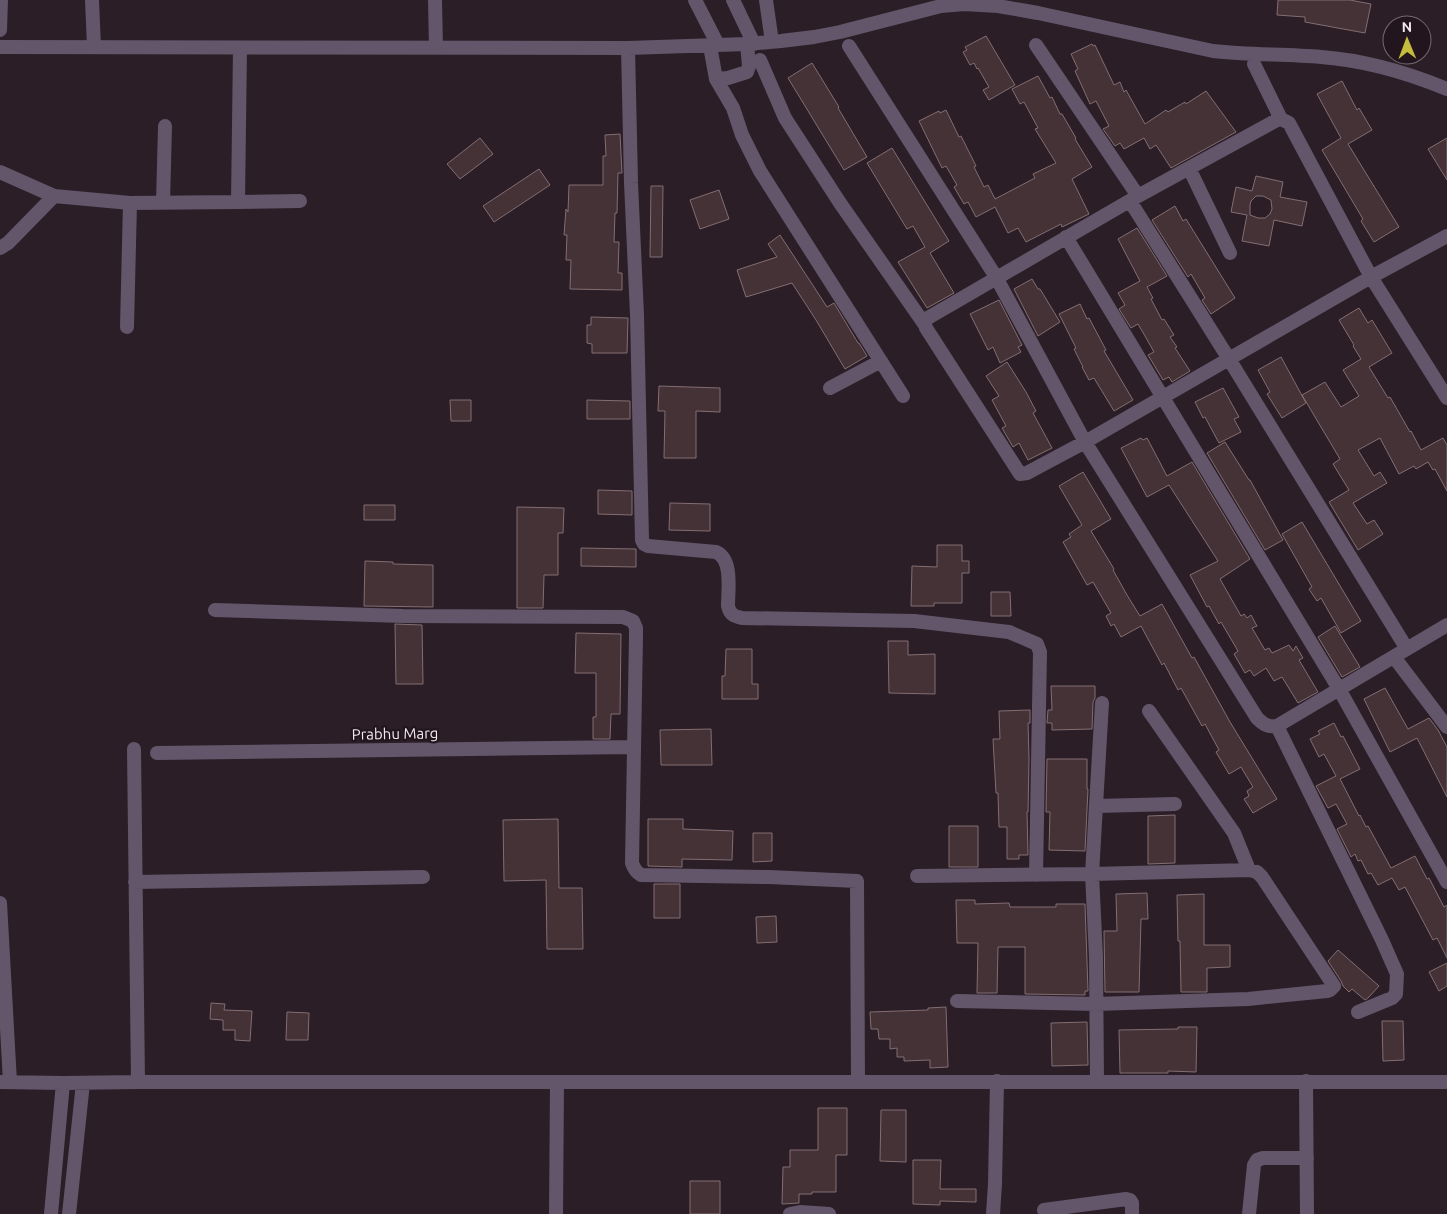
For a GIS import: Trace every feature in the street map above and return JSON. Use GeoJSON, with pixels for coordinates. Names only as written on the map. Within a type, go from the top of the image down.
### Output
{"type":"FeatureCollection","features":[{"type":"Feature","properties":{"kind":"street"},"geometry":{"type":"LineString","coordinates":[[0,30],[1,0]]}},
{"type":"Feature","properties":{"kind":"street"},"geometry":{"type":"LineString","coordinates":[[92,0],[94,46]]}},
{"type":"Feature","properties":{"kind":"street"},"geometry":{"type":"LineString","coordinates":[[435,0],[436,47]]}},
{"type":"Feature","properties":{"kind":"street"},"geometry":{"type":"LineString","coordinates":[[695,0],[714,45],[716,78],[733,108],[742,135],[760,171],[903,396]]}},
{"type":"Feature","properties":{"kind":"street"},"geometry":{"type":"LineString","coordinates":[[716,78],[728,78],[747,72],[749,66],[750,44],[733,0]]}},
{"type":"Feature","properties":{"kind":"street"},"geometry":{"type":"LineString","coordinates":[[766,0],[772,42]]}},
{"type":"Feature","properties":{"kind":"street"},"geometry":{"type":"LineString","coordinates":[[0,47],[628,48],[750,44],[840,32],[941,6],[964,4],[989,5],[1038,13],[1213,51],[1234,54],[1322,57],[1345,60],[1387,69],[1447,90]]}},
{"type":"Feature","properties":{"kind":"street"},"geometry":{"type":"LineString","coordinates":[[1036,45],[1134,198],[1229,359],[1407,649]]}},
{"type":"Feature","properties":{"kind":"street"},"geometry":{"type":"LineString","coordinates":[[849,46],[996,277],[1085,442],[1263,724],[1268,727],[1277,726],[1447,625]]}},
{"type":"Feature","properties":{"kind":"street"},"geometry":{"type":"LineString","coordinates":[[238,202],[240,48]]}},
{"type":"Feature","properties":{"kind":"street"},"geometry":{"type":"LineString","coordinates":[[628,48],[642,540],[648,546],[721,554],[727,566],[729,612],[734,616],[742,618],[914,621],[1009,632],[1037,644],[1040,652],[1036,874]]}},
{"type":"Feature","properties":{"kind":"street"},"geometry":{"type":"LineString","coordinates":[[760,60],[786,118],[840,203],[925,325],[1020,474],[1026,473],[1085,442],[1371,277],[1447,236]]}},
{"type":"Feature","properties":{"kind":"street"},"geometry":{"type":"LineString","coordinates":[[1254,64],[1281,119],[1289,123],[1371,277],[1447,398]]}},
{"type":"Feature","properties":{"kind":"street"},"geometry":{"type":"LineString","coordinates":[[925,325],[926,319],[929,316],[996,277],[1134,198],[1281,119]]}},
{"type":"Feature","properties":{"kind":"street"},"geometry":{"type":"LineString","coordinates":[[162,203],[165,126]]}},
{"type":"Feature","properties":{"kind":"street"},"geometry":{"type":"LineString","coordinates":[[1189,168],[1230,253]]}},
{"type":"Feature","properties":{"kind":"street"},"geometry":{"type":"LineString","coordinates":[[0,172],[54,196],[130,203],[300,201]]}},
{"type":"Feature","properties":{"kind":"street"},"geometry":{"type":"LineString","coordinates":[[0,248],[8,243],[54,196]]}},
{"type":"Feature","properties":{"kind":"street"},"geometry":{"type":"LineString","coordinates":[[127,327],[130,203]]}},
{"type":"Feature","properties":{"kind":"street"},"geometry":{"type":"LineString","coordinates":[[1066,237],[1339,689],[1447,882]]}},
{"type":"Feature","properties":{"kind":"street"},"geometry":{"type":"LineString","coordinates":[[830,388],[881,361]]}},
{"type":"Feature","properties":{"kind":"street"},"geometry":{"type":"LineString","coordinates":[[215,610],[403,616],[623,617],[634,621],[636,628],[632,863],[641,875],[769,877],[857,881],[858,1081]]}},
{"type":"Feature","properties":{"kind":"street"},"geometry":{"type":"LineString","coordinates":[[1394,657],[1447,727]]}},
{"type":"Feature","properties":{"kind":"street"},"geometry":{"type":"LineString","coordinates":[[1096,1081],[1096,957],[1092,874],[1102,703]]}},
{"type":"Feature","properties":{"kind":"street"},"geometry":{"type":"LineString","coordinates":[[1149,710],[1234,833],[1249,870]]}},
{"type":"Feature","properties":{"kind":"street"},"geometry":{"type":"LineString","coordinates":[[1277,726],[1397,974],[1396,994],[1392,998],[1358,1012]]}},
{"type":"Feature","properties":{"kind":"street","name":"Prabhu Marg"},"geometry":{"type":"LineString","coordinates":[[157,753],[634,747]]}},
{"type":"Feature","properties":{"kind":"street"},"geometry":{"type":"LineString","coordinates":[[134,749],[138,1082]]}},
{"type":"Feature","properties":{"kind":"street"},"geometry":{"type":"LineString","coordinates":[[1096,806],[1175,804]]}},
{"type":"Feature","properties":{"kind":"street"},"geometry":{"type":"LineString","coordinates":[[917,876],[1249,870],[1257,872],[1333,983],[1333,988],[1327,991],[1248,998],[1096,1004],[957,1001]]}},
{"type":"Feature","properties":{"kind":"street"},"geometry":{"type":"LineString","coordinates":[[135,882],[424,877]]}},
{"type":"Feature","properties":{"kind":"street"},"geometry":{"type":"LineString","coordinates":[[0,902],[5,1082],[1447,1082]]}},
{"type":"Feature","properties":{"kind":"street"},"geometry":{"type":"LineString","coordinates":[[993,1214],[997,1081]]}},
{"type":"Feature","properties":{"kind":"street"},"geometry":{"type":"LineString","coordinates":[[1306,1081],[1307,1214]]}},
{"type":"Feature","properties":{"kind":"street"},"geometry":{"type":"LineString","coordinates":[[556,1214],[557,1082]]}},
{"type":"Feature","properties":{"kind":"street"},"geometry":{"type":"LineString","coordinates":[[51,1214],[63,1083]]}},
{"type":"Feature","properties":{"kind":"street"},"geometry":{"type":"LineString","coordinates":[[69,1214],[83,1083]]}},
{"type":"Feature","properties":{"kind":"street"},"geometry":{"type":"LineString","coordinates":[[1249,1214],[1254,1165],[1257,1160],[1263,1158],[1307,1158]]}},
{"type":"Feature","properties":{"kind":"street"},"geometry":{"type":"LineString","coordinates":[[1044,1210],[1126,1199],[1132,1203],[1132,1214]]}},
{"type":"Feature","properties":{"kind":"street"},"geometry":{"type":"LineString","coordinates":[[790,1214],[800,1212],[829,1214]]}},
{"type":"Feature","properties":{"kind":"building"},"geometry":{"type":"Polygon","coordinates":[[[1278,0],[1350,0],[1371,4],[1365,33],[1305,22],[1305,17],[1277,15],[1278,0]]]}},
{"type":"Feature","properties":{"kind":"building"},"geometry":{"type":"Polygon","coordinates":[[[986,36],[1015,85],[989,100],[983,90],[989,87],[978,68],[974,63],[970,65],[963,52],[967,50],[965,47],[986,36]]]}},
{"type":"Feature","properties":{"kind":"building"},"geometry":{"type":"Polygon","coordinates":[[[1092,44],[1093,46],[1095,45],[1114,85],[1120,82],[1124,92],[1126,90],[1145,124],[1166,110],[1168,112],[1185,102],[1186,104],[1206,91],[1236,132],[1171,168],[1156,145],[1150,149],[1144,138],[1124,149],[1120,143],[1115,146],[1103,129],[1109,126],[1096,101],[1090,104],[1075,71],[1078,69],[1071,54],[1092,44]]]}},
{"type":"Feature","properties":{"kind":"building"},"geometry":{"type":"Polygon","coordinates":[[[812,63],[867,157],[844,170],[788,78],[812,63]]]}},
{"type":"Feature","properties":{"kind":"building"},"geometry":{"type":"Polygon","coordinates":[[[1038,76],[1092,167],[1072,179],[1089,214],[1062,227],[1061,224],[1026,242],[1018,228],[1008,233],[995,207],[976,217],[968,202],[964,204],[954,187],[957,185],[946,166],[942,168],[919,121],[939,111],[940,113],[946,110],[976,166],[974,167],[984,187],[988,185],[995,199],[1035,178],[1033,174],[1056,163],[1035,129],[1038,128],[1024,102],[1020,104],[1012,89],[1038,76]]]}},
{"type":"Feature","properties":{"kind":"building"},"geometry":{"type":"Polygon","coordinates":[[[1342,81],[1357,110],[1359,108],[1372,130],[1348,144],[1399,227],[1374,242],[1361,221],[1363,219],[1322,150],[1341,138],[1317,94],[1342,81]]]}},
{"type":"Feature","properties":{"kind":"building"},"geometry":{"type":"Polygon","coordinates":[[[620,134],[622,173],[618,173],[614,242],[619,242],[618,273],[622,273],[622,290],[570,289],[571,260],[566,260],[567,235],[564,235],[566,209],[568,212],[569,185],[603,185],[603,156],[606,156],[605,135],[620,134]]]}},
{"type":"Feature","properties":{"kind":"building"},"geometry":{"type":"Polygon","coordinates":[[[480,138],[493,154],[460,179],[447,164],[480,138]]]}},
{"type":"Feature","properties":{"kind":"building"},"geometry":{"type":"Polygon","coordinates":[[[1447,138],[1447,180],[1428,149],[1447,138]]]}},
{"type":"Feature","properties":{"kind":"building"},"geometry":{"type":"Polygon","coordinates":[[[892,148],[949,241],[930,253],[954,293],[927,308],[898,262],[925,247],[913,226],[907,229],[867,163],[892,148]]]}},
{"type":"Feature","properties":{"kind":"building"},"geometry":{"type":"Polygon","coordinates":[[[539,169],[550,185],[494,222],[483,206],[539,169]]]}},
{"type":"Feature","properties":{"kind":"building"},"geometry":{"type":"Polygon","coordinates":[[[1256,176],[1283,182],[1280,197],[1307,202],[1302,226],[1274,220],[1269,246],[1242,241],[1247,215],[1231,212],[1236,187],[1252,191],[1256,176]],[[1256,196],[1251,201],[1250,215],[1265,218],[1270,214],[1272,209],[1271,200],[1263,196],[1256,196]]]}},
{"type":"Feature","properties":{"kind":"building"},"geometry":{"type":"Polygon","coordinates":[[[651,186],[663,186],[662,257],[650,257],[651,186]]]}},
{"type":"Feature","properties":{"kind":"building"},"geometry":{"type":"Polygon","coordinates":[[[719,190],[729,219],[700,229],[690,200],[719,190]]]}},
{"type":"Feature","properties":{"kind":"building"},"geometry":{"type":"Polygon","coordinates":[[[1175,206],[1183,221],[1186,219],[1235,298],[1211,314],[1202,300],[1205,298],[1191,274],[1188,277],[1152,220],[1175,206]]]}},
{"type":"Feature","properties":{"kind":"building"},"geometry":{"type":"Polygon","coordinates":[[[1137,228],[1167,276],[1147,287],[1153,298],[1151,299],[1162,320],[1164,319],[1174,335],[1170,337],[1190,371],[1172,382],[1169,377],[1163,380],[1148,355],[1154,352],[1138,324],[1131,328],[1119,309],[1125,305],[1118,293],[1140,281],[1118,239],[1137,228]]]}},
{"type":"Feature","properties":{"kind":"building"},"geometry":{"type":"Polygon","coordinates":[[[780,235],[827,307],[834,303],[867,356],[845,369],[792,283],[746,297],[737,270],[777,257],[768,244],[780,235]]]}},
{"type":"Feature","properties":{"kind":"building"},"geometry":{"type":"Polygon","coordinates":[[[1032,279],[1060,322],[1038,336],[1014,289],[1032,279]]]}},
{"type":"Feature","properties":{"kind":"building"},"geometry":{"type":"Polygon","coordinates":[[[999,300],[1022,345],[1018,347],[1021,352],[1000,363],[993,347],[988,350],[970,314],[999,300]]]}},
{"type":"Feature","properties":{"kind":"building"},"geometry":{"type":"Polygon","coordinates":[[[1080,304],[1106,350],[1104,351],[1133,400],[1114,411],[1094,378],[1089,380],[1059,314],[1080,304]]]}},
{"type":"Feature","properties":{"kind":"building"},"geometry":{"type":"Polygon","coordinates":[[[1359,308],[1368,323],[1372,320],[1392,353],[1369,367],[1388,398],[1390,397],[1421,450],[1443,438],[1447,445],[1447,491],[1435,469],[1433,470],[1428,462],[1416,469],[1414,466],[1399,474],[1380,438],[1358,450],[1374,476],[1380,472],[1387,483],[1353,503],[1367,524],[1374,520],[1383,534],[1358,550],[1329,502],[1349,490],[1333,464],[1340,459],[1302,395],[1325,382],[1341,407],[1359,396],[1343,370],[1361,359],[1339,320],[1359,308]]]}},
{"type":"Feature","properties":{"kind":"building"},"geometry":{"type":"Polygon","coordinates":[[[591,317],[628,318],[627,353],[592,353],[592,344],[587,343],[587,325],[591,325],[591,317]]]}},
{"type":"Feature","properties":{"kind":"building"},"geometry":{"type":"Polygon","coordinates":[[[1281,357],[1306,403],[1282,418],[1267,394],[1270,392],[1258,370],[1281,357]]]}},
{"type":"Feature","properties":{"kind":"building"},"geometry":{"type":"Polygon","coordinates":[[[1007,362],[1036,411],[1033,413],[1052,448],[1028,460],[1019,443],[1013,447],[1002,428],[1006,426],[992,400],[999,396],[986,376],[1007,362]]]}},
{"type":"Feature","properties":{"kind":"building"},"geometry":{"type":"Polygon","coordinates":[[[659,386],[720,388],[720,412],[696,411],[696,458],[664,458],[665,411],[658,411],[659,386]]]}},
{"type":"Feature","properties":{"kind":"building"},"geometry":{"type":"Polygon","coordinates":[[[1223,388],[1239,417],[1234,419],[1241,432],[1219,443],[1195,402],[1223,388]]]}},
{"type":"Feature","properties":{"kind":"building"},"geometry":{"type":"Polygon","coordinates":[[[450,400],[471,400],[471,421],[451,421],[450,400]]]}},
{"type":"Feature","properties":{"kind":"building"},"geometry":{"type":"Polygon","coordinates":[[[587,400],[630,401],[630,419],[587,419],[587,400]]]}},
{"type":"Feature","properties":{"kind":"building"},"geometry":{"type":"Polygon","coordinates":[[[1141,438],[1143,440],[1147,438],[1167,476],[1192,462],[1250,559],[1220,579],[1241,616],[1244,614],[1247,618],[1251,615],[1257,626],[1252,628],[1265,650],[1269,648],[1272,653],[1289,645],[1293,651],[1296,646],[1303,658],[1299,660],[1318,692],[1298,703],[1282,677],[1274,681],[1266,668],[1254,676],[1250,670],[1245,673],[1234,654],[1238,651],[1221,622],[1219,624],[1209,606],[1207,607],[1190,575],[1218,561],[1169,485],[1147,497],[1121,448],[1141,438]]]}},
{"type":"Feature","properties":{"kind":"building"},"geometry":{"type":"Polygon","coordinates":[[[1225,442],[1250,480],[1283,540],[1265,550],[1207,453],[1225,442]]]}},
{"type":"Feature","properties":{"kind":"building"},"geometry":{"type":"Polygon","coordinates":[[[1083,472],[1111,519],[1091,531],[1127,595],[1140,616],[1162,604],[1192,658],[1194,657],[1230,722],[1277,799],[1253,813],[1244,799],[1249,796],[1247,791],[1253,787],[1241,767],[1229,774],[1216,752],[1219,750],[1205,724],[1202,726],[1181,688],[1178,690],[1141,626],[1121,637],[1114,624],[1111,626],[1106,616],[1111,613],[1093,582],[1087,585],[1063,542],[1071,537],[1069,534],[1082,525],[1059,486],[1083,472]]]}},
{"type":"Feature","properties":{"kind":"building"},"geometry":{"type":"Polygon","coordinates":[[[598,490],[632,491],[632,515],[598,514],[598,490]]]}},
{"type":"Feature","properties":{"kind":"building"},"geometry":{"type":"Polygon","coordinates":[[[670,503],[710,504],[710,531],[669,530],[670,503]]]}},
{"type":"Feature","properties":{"kind":"building"},"geometry":{"type":"Polygon","coordinates":[[[364,505],[395,505],[395,520],[364,520],[364,505]]]}},
{"type":"Feature","properties":{"kind":"building"},"geometry":{"type":"Polygon","coordinates":[[[517,507],[564,508],[563,533],[558,533],[558,575],[544,575],[543,608],[517,608],[517,507]]]}},
{"type":"Feature","properties":{"kind":"building"},"geometry":{"type":"Polygon","coordinates":[[[1302,522],[1361,621],[1341,633],[1321,598],[1317,601],[1309,589],[1312,587],[1282,534],[1302,522]]]}},
{"type":"Feature","properties":{"kind":"building"},"geometry":{"type":"Polygon","coordinates":[[[937,545],[962,545],[962,561],[969,561],[969,573],[962,573],[962,603],[934,603],[934,606],[911,606],[912,566],[937,567],[937,545]]]}},
{"type":"Feature","properties":{"kind":"building"},"geometry":{"type":"Polygon","coordinates":[[[581,548],[636,549],[636,567],[581,566],[581,548]]]}},
{"type":"Feature","properties":{"kind":"building"},"geometry":{"type":"Polygon","coordinates":[[[365,561],[433,565],[433,607],[364,606],[365,561]]]}},
{"type":"Feature","properties":{"kind":"building"},"geometry":{"type":"Polygon","coordinates":[[[991,592],[1010,592],[1011,616],[991,616],[991,592]]]}},
{"type":"Feature","properties":{"kind":"building"},"geometry":{"type":"Polygon","coordinates":[[[395,624],[422,625],[423,684],[396,684],[395,624]]]}},
{"type":"Feature","properties":{"kind":"building"},"geometry":{"type":"Polygon","coordinates":[[[1335,626],[1360,667],[1342,677],[1318,637],[1335,626]]]}},
{"type":"Feature","properties":{"kind":"building"},"geometry":{"type":"Polygon","coordinates":[[[576,633],[621,634],[620,714],[611,714],[610,739],[593,739],[593,717],[596,717],[596,673],[575,673],[576,633]]]}},
{"type":"Feature","properties":{"kind":"building"},"geometry":{"type":"Polygon","coordinates":[[[888,641],[908,641],[908,655],[935,654],[935,694],[889,693],[888,641]]]}},
{"type":"Feature","properties":{"kind":"building"},"geometry":{"type":"Polygon","coordinates":[[[726,649],[752,649],[752,684],[758,684],[758,699],[722,699],[722,676],[725,676],[726,649]]]}},
{"type":"Feature","properties":{"kind":"building"},"geometry":{"type":"Polygon","coordinates":[[[1051,686],[1095,686],[1092,729],[1052,730],[1052,723],[1047,723],[1048,710],[1052,710],[1051,686]]]}},
{"type":"Feature","properties":{"kind":"building"},"geometry":{"type":"Polygon","coordinates":[[[1385,688],[1408,729],[1429,718],[1438,730],[1447,747],[1447,797],[1417,738],[1390,752],[1364,699],[1385,688]]]}},
{"type":"Feature","properties":{"kind":"building"},"geometry":{"type":"Polygon","coordinates":[[[1030,710],[1030,723],[1028,723],[1028,855],[1019,855],[1019,859],[1007,859],[1007,827],[999,827],[993,739],[1000,739],[999,711],[1030,710]]]}},
{"type":"Feature","properties":{"kind":"building"},"geometry":{"type":"Polygon","coordinates":[[[1334,723],[1360,769],[1340,779],[1359,816],[1366,827],[1368,826],[1391,868],[1415,856],[1444,907],[1447,905],[1447,958],[1437,938],[1433,940],[1405,887],[1399,890],[1392,878],[1378,885],[1371,873],[1368,874],[1361,860],[1358,861],[1355,854],[1351,857],[1337,829],[1347,824],[1336,804],[1328,808],[1316,786],[1336,776],[1324,754],[1319,757],[1310,739],[1320,734],[1318,731],[1334,723]]]}},
{"type":"Feature","properties":{"kind":"building"},"geometry":{"type":"Polygon","coordinates":[[[711,729],[712,765],[661,765],[660,730],[711,729]]]}},
{"type":"Feature","properties":{"kind":"building"},"geometry":{"type":"Polygon","coordinates":[[[1047,759],[1087,759],[1088,789],[1085,851],[1049,850],[1050,812],[1046,812],[1047,759]]]}},
{"type":"Feature","properties":{"kind":"building"},"geometry":{"type":"Polygon","coordinates":[[[1175,815],[1175,863],[1148,864],[1148,816],[1175,815]]]}},
{"type":"Feature","properties":{"kind":"building"},"geometry":{"type":"Polygon","coordinates":[[[558,819],[559,888],[582,888],[583,949],[547,949],[546,880],[504,881],[503,820],[558,819]]]}},
{"type":"Feature","properties":{"kind":"building"},"geometry":{"type":"Polygon","coordinates":[[[648,819],[683,819],[683,829],[733,831],[732,860],[682,859],[682,867],[648,866],[648,819]]]}},
{"type":"Feature","properties":{"kind":"building"},"geometry":{"type":"Polygon","coordinates":[[[949,826],[978,826],[978,867],[949,867],[949,826]]]}},
{"type":"Feature","properties":{"kind":"building"},"geometry":{"type":"Polygon","coordinates":[[[753,833],[772,833],[772,861],[753,862],[753,833]]]}},
{"type":"Feature","properties":{"kind":"building"},"geometry":{"type":"Polygon","coordinates":[[[654,884],[680,884],[680,918],[654,918],[654,884]]]}},
{"type":"Feature","properties":{"kind":"building"},"geometry":{"type":"Polygon","coordinates":[[[1147,893],[1148,919],[1141,919],[1139,992],[1105,992],[1104,931],[1117,931],[1116,894],[1147,893]]]}},
{"type":"Feature","properties":{"kind":"building"},"geometry":{"type":"Polygon","coordinates":[[[1204,894],[1204,945],[1230,945],[1230,967],[1207,968],[1207,992],[1181,992],[1177,895],[1204,894]]]}},
{"type":"Feature","properties":{"kind":"building"},"geometry":{"type":"Polygon","coordinates":[[[956,900],[975,900],[975,904],[1009,903],[1010,907],[1056,907],[1056,904],[1085,904],[1088,991],[1085,991],[1085,995],[1025,994],[1025,947],[998,947],[997,993],[977,993],[978,943],[957,943],[956,900]]]}},
{"type":"Feature","properties":{"kind":"building"},"geometry":{"type":"Polygon","coordinates":[[[776,916],[777,942],[757,943],[756,917],[776,916]]]}},
{"type":"Feature","properties":{"kind":"building"},"geometry":{"type":"Polygon","coordinates":[[[1338,950],[1379,986],[1365,1000],[1352,989],[1349,992],[1343,986],[1328,961],[1338,950]]]}},
{"type":"Feature","properties":{"kind":"building"},"geometry":{"type":"Polygon","coordinates":[[[1447,963],[1447,986],[1439,991],[1429,972],[1447,963]]]}},
{"type":"Feature","properties":{"kind":"building"},"geometry":{"type":"Polygon","coordinates":[[[211,1003],[225,1004],[224,1010],[252,1011],[250,1041],[235,1040],[235,1030],[223,1030],[223,1020],[210,1019],[211,1003]]]}},
{"type":"Feature","properties":{"kind":"building"},"geometry":{"type":"Polygon","coordinates":[[[946,1007],[948,1067],[930,1068],[930,1060],[904,1061],[904,1057],[897,1057],[897,1048],[890,1049],[890,1039],[879,1039],[878,1029],[871,1029],[870,1012],[928,1010],[928,1008],[946,1007]]]}},
{"type":"Feature","properties":{"kind":"building"},"geometry":{"type":"Polygon","coordinates":[[[287,1012],[309,1013],[308,1040],[286,1040],[287,1012]]]}},
{"type":"Feature","properties":{"kind":"building"},"geometry":{"type":"Polygon","coordinates":[[[1382,1021],[1403,1021],[1404,1060],[1383,1061],[1382,1021]]]}},
{"type":"Feature","properties":{"kind":"building"},"geometry":{"type":"Polygon","coordinates":[[[1087,1022],[1088,1065],[1052,1066],[1051,1023],[1087,1022]]]}},
{"type":"Feature","properties":{"kind":"building"},"geometry":{"type":"Polygon","coordinates":[[[1178,1027],[1197,1027],[1196,1072],[1120,1073],[1119,1030],[1178,1029],[1178,1027]]]}},
{"type":"Feature","properties":{"kind":"building"},"geometry":{"type":"Polygon","coordinates":[[[818,1108],[847,1108],[847,1155],[836,1155],[836,1192],[799,1194],[799,1203],[782,1204],[783,1167],[790,1167],[790,1150],[818,1150],[818,1108]]]}},
{"type":"Feature","properties":{"kind":"building"},"geometry":{"type":"Polygon","coordinates":[[[881,1110],[906,1110],[906,1162],[880,1161],[881,1110]]]}},
{"type":"Feature","properties":{"kind":"building"},"geometry":{"type":"Polygon","coordinates":[[[913,1160],[941,1160],[940,1189],[976,1189],[976,1202],[940,1201],[940,1205],[913,1204],[913,1160]]]}},
{"type":"Feature","properties":{"kind":"building"},"geometry":{"type":"Polygon","coordinates":[[[690,1181],[720,1181],[720,1214],[690,1214],[690,1181]]]}}]}
